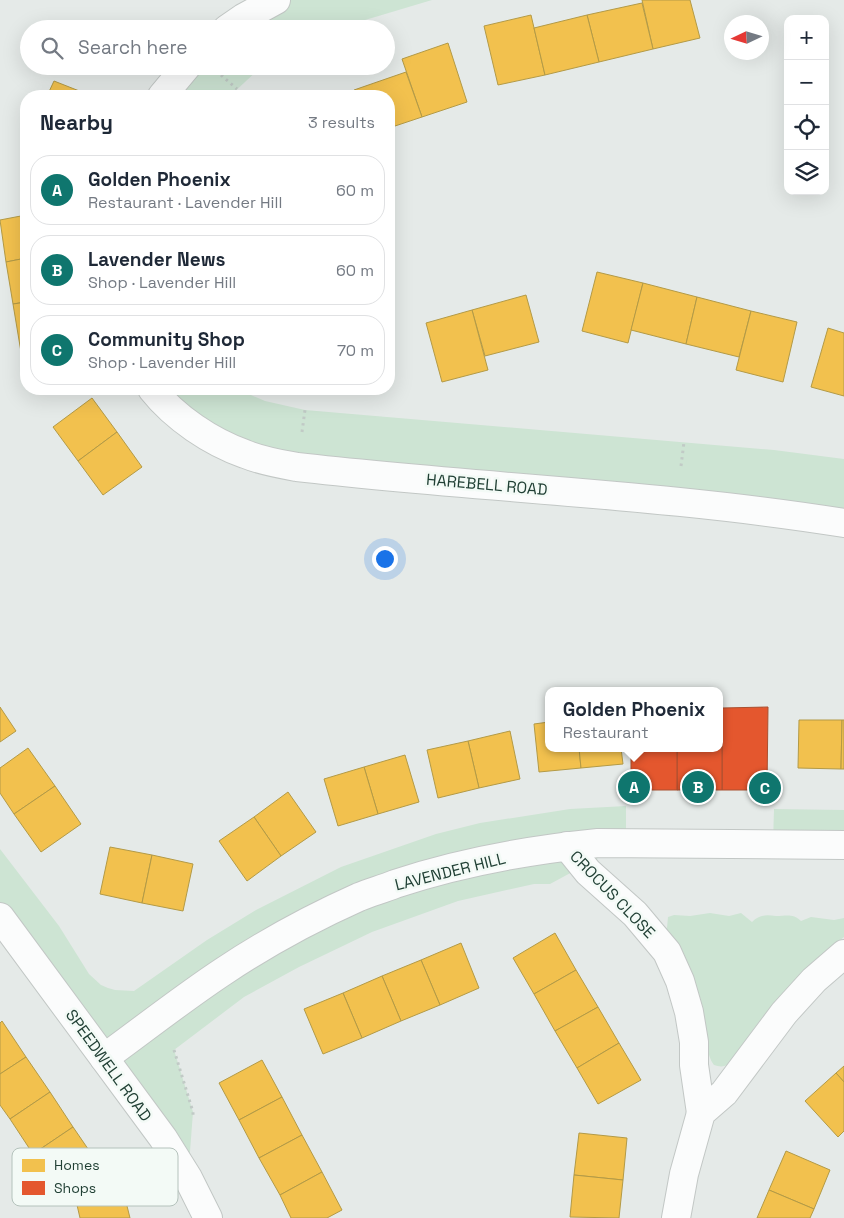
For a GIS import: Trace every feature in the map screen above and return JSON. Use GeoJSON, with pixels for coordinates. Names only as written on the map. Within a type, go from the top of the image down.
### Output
{"type":"FeatureCollection","features":[{"type":"Feature","properties":{"kind":"street"},"geometry":{"type":"LineString","coordinates":[[241,20],[276,0]]}},
{"type":"Feature","properties":{"kind":"street"},"geometry":{"type":"LineString","coordinates":[[167,90],[180,75]]}},
{"type":"Feature","properties":{"kind":"street","name":"HAREBELL ROAD"},"geometry":{"type":"LineString","coordinates":[[158,395],[177,414],[213,439],[244,454],[262,460],[297,467],[618,495],[789,514],[844,523]]}},
{"type":"Feature","properties":{"kind":"street","name":"LAVENDER HILL"},"geometry":{"type":"LineString","coordinates":[[104,1058],[223,972],[302,925],[360,896],[423,875],[479,860],[567,846],[616,842],[844,845]]}},
{"type":"Feature","properties":{"kind":"street","name":"CROCUS CLOSE"},"geometry":{"type":"LineString","coordinates":[[567,846],[588,872],[635,914],[667,952],[680,981],[689,1012],[694,1042],[694,1065],[701,1113],[684,1174],[676,1218]]}},
{"type":"Feature","properties":{"kind":"street","name":"SPEEDWELL ROAD"},"geometry":{"type":"LineString","coordinates":[[2,923],[169,1148]]}},
{"type":"Feature","properties":{"kind":"street"},"geometry":{"type":"LineString","coordinates":[[701,1113],[724,1093],[784,1013],[814,980],[844,954]]}},
{"type":"Feature","properties":{"kind":"street","name":"SPEEDWELL ROAD"},"geometry":{"type":"LineString","coordinates":[[178,1162],[208,1218]]}},
{"type":"Feature","properties":{"kind":"path"},"geometry":{"type":"LineString","coordinates":[[221,75],[236,89]]}},
{"type":"Feature","properties":{"kind":"green space"},"geometry":{"type":"Polygon","coordinates":[[[276,0],[432,0],[365,20],[242,20],[276,0]]]}},
{"type":"Feature","properties":{"kind":"green space"},"geometry":{"type":"Polygon","coordinates":[[[180,75],[252,75],[236,90],[167,90],[180,75]]]}},
{"type":"Feature","properties":{"kind":"green space"},"geometry":{"type":"Polygon","coordinates":[[[161,395],[251,395],[265,401],[305,410],[774,450],[844,459],[844,523],[262,460],[161,395]]]}},
{"type":"Feature","properties":{"kind":"green space"},"geometry":{"type":"Polygon","coordinates":[[[626,806],[626,843],[550,884],[534,884],[458,901],[372,932],[299,967],[244,997],[174,1050],[193,1112],[188,1178],[178,1164],[178,1148],[166,1148],[0,917],[0,849],[59,926],[89,974],[101,985],[108,988],[134,991],[207,940],[256,910],[341,867],[436,834],[480,823],[570,809],[626,806]]]}},
{"type":"Feature","properties":{"kind":"green space"},"geometry":{"type":"Polygon","coordinates":[[[774,809],[844,810],[844,845],[773,843],[774,809]]]}},
{"type":"Feature","properties":{"kind":"green space"},"geometry":{"type":"Polygon","coordinates":[[[710,913],[729,916],[741,913],[752,922],[761,916],[767,915],[792,916],[801,921],[811,917],[834,920],[844,918],[844,937],[786,990],[755,1027],[732,1061],[722,1066],[714,1065],[708,1052],[703,1009],[694,981],[680,954],[662,927],[667,928],[668,917],[674,915],[690,916],[710,913]]]}},
{"type":"Feature","properties":{"kind":"building: Homes"},"geometry":{"type":"Polygon","coordinates":[[[642,0],[690,0],[700,38],[653,49],[642,0]]]}},
{"type":"Feature","properties":{"kind":"building: Homes"},"geometry":{"type":"Polygon","coordinates":[[[642,3],[653,49],[599,62],[587,15],[642,3]]]}},
{"type":"Feature","properties":{"kind":"building: Homes"},"geometry":{"type":"Polygon","coordinates":[[[531,15],[545,75],[498,85],[484,26],[531,15]]]}},
{"type":"Feature","properties":{"kind":"building: Homes"},"geometry":{"type":"Polygon","coordinates":[[[587,15],[599,62],[545,75],[534,28],[587,15]]]}},
{"type":"Feature","properties":{"kind":"building: Homes"},"geometry":{"type":"Polygon","coordinates":[[[448,43],[467,102],[422,117],[402,59],[448,43]]]}},
{"type":"Feature","properties":{"kind":"building: Homes"},"geometry":{"type":"Polygon","coordinates":[[[406,72],[422,117],[395,126],[395,90],[354,90],[406,72]]]}},
{"type":"Feature","properties":{"kind":"building: Homes"},"geometry":{"type":"Polygon","coordinates":[[[54,81],[77,90],[50,90],[54,81]]]}},
{"type":"Feature","properties":{"kind":"building: Homes"},"geometry":{"type":"Polygon","coordinates":[[[20,216],[20,259],[6,262],[0,220],[20,216]]]}},
{"type":"Feature","properties":{"kind":"building: Homes"},"geometry":{"type":"Polygon","coordinates":[[[20,259],[20,303],[13,304],[6,262],[20,259]]]}},
{"type":"Feature","properties":{"kind":"building: Homes"},"geometry":{"type":"Polygon","coordinates":[[[597,272],[643,283],[628,343],[582,331],[597,272]]]}},
{"type":"Feature","properties":{"kind":"building: Homes"},"geometry":{"type":"Polygon","coordinates":[[[643,283],[697,297],[686,344],[631,330],[643,283]]]}},
{"type":"Feature","properties":{"kind":"building: Homes"},"geometry":{"type":"Polygon","coordinates":[[[526,295],[539,342],[485,356],[472,310],[526,295]]]}},
{"type":"Feature","properties":{"kind":"building: Homes"},"geometry":{"type":"Polygon","coordinates":[[[697,297],[751,311],[739,357],[686,344],[697,297]]]}},
{"type":"Feature","properties":{"kind":"building: Homes"},"geometry":{"type":"Polygon","coordinates":[[[20,303],[20,346],[13,304],[20,303]]]}},
{"type":"Feature","properties":{"kind":"building: Homes"},"geometry":{"type":"Polygon","coordinates":[[[472,310],[488,370],[442,382],[426,323],[472,310]]]}},
{"type":"Feature","properties":{"kind":"building: Homes"},"geometry":{"type":"Polygon","coordinates":[[[751,311],[797,322],[783,382],[736,370],[751,311]]]}},
{"type":"Feature","properties":{"kind":"building: Homes"},"geometry":{"type":"Polygon","coordinates":[[[828,328],[844,333],[844,396],[811,387],[828,328]]]}},
{"type":"Feature","properties":{"kind":"building: Homes"},"geometry":{"type":"Polygon","coordinates":[[[92,398],[117,432],[78,461],[53,427],[92,398]]]}},
{"type":"Feature","properties":{"kind":"building: Homes"},"geometry":{"type":"Polygon","coordinates":[[[117,432],[142,467],[103,495],[78,461],[117,432]]]}},
{"type":"Feature","properties":{"kind":"building: Homes"},"geometry":{"type":"Polygon","coordinates":[[[0,707],[16,731],[0,742],[0,707]]]}},
{"type":"Feature","properties":{"kind":"building: Homes"},"geometry":{"type":"Polygon","coordinates":[[[799,720],[842,720],[841,769],[798,768],[799,720]]]}},
{"type":"Feature","properties":{"kind":"building: Homes"},"geometry":{"type":"Polygon","coordinates":[[[842,720],[844,720],[844,769],[841,769],[842,720]]]}},
{"type":"Feature","properties":{"kind":"building: Homes"},"geometry":{"type":"Polygon","coordinates":[[[545,723],[545,752],[579,752],[581,768],[539,772],[534,724],[545,723]]]}},
{"type":"Feature","properties":{"kind":"building: Homes"},"geometry":{"type":"Polygon","coordinates":[[[510,731],[520,779],[479,788],[468,741],[510,731]]]}},
{"type":"Feature","properties":{"kind":"building: Homes"},"geometry":{"type":"Polygon","coordinates":[[[468,741],[479,788],[438,798],[427,750],[468,741]]]}},
{"type":"Feature","properties":{"kind":"building: Homes"},"geometry":{"type":"Polygon","coordinates":[[[28,748],[55,786],[14,814],[0,793],[0,768],[28,748]]]}},
{"type":"Feature","properties":{"kind":"building: Homes"},"geometry":{"type":"Polygon","coordinates":[[[579,752],[622,752],[623,764],[581,768],[579,752]]]}},
{"type":"Feature","properties":{"kind":"building: Homes"},"geometry":{"type":"Polygon","coordinates":[[[405,755],[419,802],[378,814],[364,767],[405,755]]]}},
{"type":"Feature","properties":{"kind":"building: Homes"},"geometry":{"type":"Polygon","coordinates":[[[364,767],[378,814],[338,826],[324,779],[364,767]]]}},
{"type":"Feature","properties":{"kind":"building: Homes"},"geometry":{"type":"Polygon","coordinates":[[[55,786],[81,824],[41,852],[14,814],[55,786]]]}},
{"type":"Feature","properties":{"kind":"building: Homes"},"geometry":{"type":"Polygon","coordinates":[[[288,792],[316,832],[281,856],[254,817],[288,792]]]}},
{"type":"Feature","properties":{"kind":"building: Homes"},"geometry":{"type":"Polygon","coordinates":[[[254,817],[281,856],[247,881],[219,841],[254,817]]]}},
{"type":"Feature","properties":{"kind":"building: Homes"},"geometry":{"type":"Polygon","coordinates":[[[110,847],[152,855],[142,903],[100,894],[110,847]]]}},
{"type":"Feature","properties":{"kind":"building: Homes"},"geometry":{"type":"Polygon","coordinates":[[[152,855],[193,864],[183,911],[142,903],[152,855]]]}},
{"type":"Feature","properties":{"kind":"building: Homes"},"geometry":{"type":"Polygon","coordinates":[[[555,933],[576,970],[534,994],[513,958],[555,933]]]}},
{"type":"Feature","properties":{"kind":"building: Homes"},"geometry":{"type":"Polygon","coordinates":[[[461,943],[479,988],[440,1005],[421,960],[461,943]]]}},
{"type":"Feature","properties":{"kind":"building: Homes"},"geometry":{"type":"Polygon","coordinates":[[[421,960],[440,1005],[401,1021],[382,976],[421,960]]]}},
{"type":"Feature","properties":{"kind":"building: Homes"},"geometry":{"type":"Polygon","coordinates":[[[576,970],[598,1007],[555,1031],[534,994],[576,970]]]}},
{"type":"Feature","properties":{"kind":"building: Homes"},"geometry":{"type":"Polygon","coordinates":[[[382,976],[401,1021],[362,1038],[343,993],[382,976]]]}},
{"type":"Feature","properties":{"kind":"building: Homes"},"geometry":{"type":"Polygon","coordinates":[[[343,993],[362,1038],[323,1054],[304,1009],[343,993]]]}},
{"type":"Feature","properties":{"kind":"building: Homes"},"geometry":{"type":"Polygon","coordinates":[[[598,1007],[619,1043],[577,1068],[555,1031],[598,1007]]]}},
{"type":"Feature","properties":{"kind":"building: Homes"},"geometry":{"type":"Polygon","coordinates":[[[2,1021],[26,1057],[0,1074],[0,1023],[2,1021]]]}},
{"type":"Feature","properties":{"kind":"building: Homes"},"geometry":{"type":"Polygon","coordinates":[[[619,1043],[641,1080],[598,1104],[577,1068],[619,1043]]]}},
{"type":"Feature","properties":{"kind":"building: Homes"},"geometry":{"type":"Polygon","coordinates":[[[26,1057],[50,1092],[10,1119],[0,1105],[0,1074],[26,1057]]]}},
{"type":"Feature","properties":{"kind":"building: Homes"},"geometry":{"type":"Polygon","coordinates":[[[262,1060],[282,1097],[239,1120],[219,1083],[262,1060]]]}},
{"type":"Feature","properties":{"kind":"building: Homes"},"geometry":{"type":"Polygon","coordinates":[[[844,1066],[844,1082],[836,1073],[844,1066]]]}},
{"type":"Feature","properties":{"kind":"building: Homes"},"geometry":{"type":"Polygon","coordinates":[[[836,1073],[844,1082],[844,1131],[838,1137],[805,1101],[836,1073]]]}},
{"type":"Feature","properties":{"kind":"building: Homes"},"geometry":{"type":"Polygon","coordinates":[[[50,1092],[73,1127],[42,1148],[29,1148],[10,1119],[50,1092]]]}},
{"type":"Feature","properties":{"kind":"building: Homes"},"geometry":{"type":"Polygon","coordinates":[[[282,1097],[302,1135],[259,1158],[239,1120],[282,1097]]]}},
{"type":"Feature","properties":{"kind":"building: Homes"},"geometry":{"type":"Polygon","coordinates":[[[73,1127],[87,1148],[42,1148],[73,1127]]]}},
{"type":"Feature","properties":{"kind":"building: Homes"},"geometry":{"type":"Polygon","coordinates":[[[579,1133],[627,1138],[623,1180],[574,1175],[579,1133]]]}},
{"type":"Feature","properties":{"kind":"building: Homes"},"geometry":{"type":"Polygon","coordinates":[[[302,1135],[322,1172],[280,1195],[259,1158],[302,1135]]]}},
{"type":"Feature","properties":{"kind":"building: Homes"},"geometry":{"type":"Polygon","coordinates":[[[786,1151],[830,1170],[814,1209],[769,1190],[786,1151]]]}},
{"type":"Feature","properties":{"kind":"building: Homes"},"geometry":{"type":"Polygon","coordinates":[[[322,1172],[342,1210],[327,1218],[291,1218],[280,1195],[322,1172]]]}},
{"type":"Feature","properties":{"kind":"building: Homes"},"geometry":{"type":"Polygon","coordinates":[[[574,1175],[623,1180],[619,1218],[570,1217],[574,1175]]]}},
{"type":"Feature","properties":{"kind":"building: Homes"},"geometry":{"type":"Polygon","coordinates":[[[769,1190],[814,1209],[810,1218],[757,1218],[769,1190]]]}},
{"type":"Feature","properties":{"kind":"building: Homes"},"geometry":{"type":"Polygon","coordinates":[[[77,1206],[127,1206],[130,1218],[80,1218],[77,1206]]]}},
{"type":"Feature","properties":{"kind":"building: Shops"},"geometry":{"type":"Polygon","coordinates":[[[768,707],[767,790],[722,790],[723,708],[768,707]]]}},
{"type":"Feature","properties":{"kind":"building: Shops"},"geometry":{"type":"Polygon","coordinates":[[[631,752],[677,752],[677,790],[631,790],[631,752]]]}},
{"type":"Feature","properties":{"kind":"building: Shops"},"geometry":{"type":"Polygon","coordinates":[[[677,752],[722,752],[722,790],[677,790],[677,752]]]}},
{"type":"Feature","properties":{"kind":"place","name":"Golden Phoenix"},"geometry":{"type":"Point","coordinates":[634,787]}},
{"type":"Feature","properties":{"kind":"place","name":"Lavender News"},"geometry":{"type":"Point","coordinates":[698,787]}},
{"type":"Feature","properties":{"kind":"place","name":"Community Shop"},"geometry":{"type":"Point","coordinates":[765,788]}}]}
